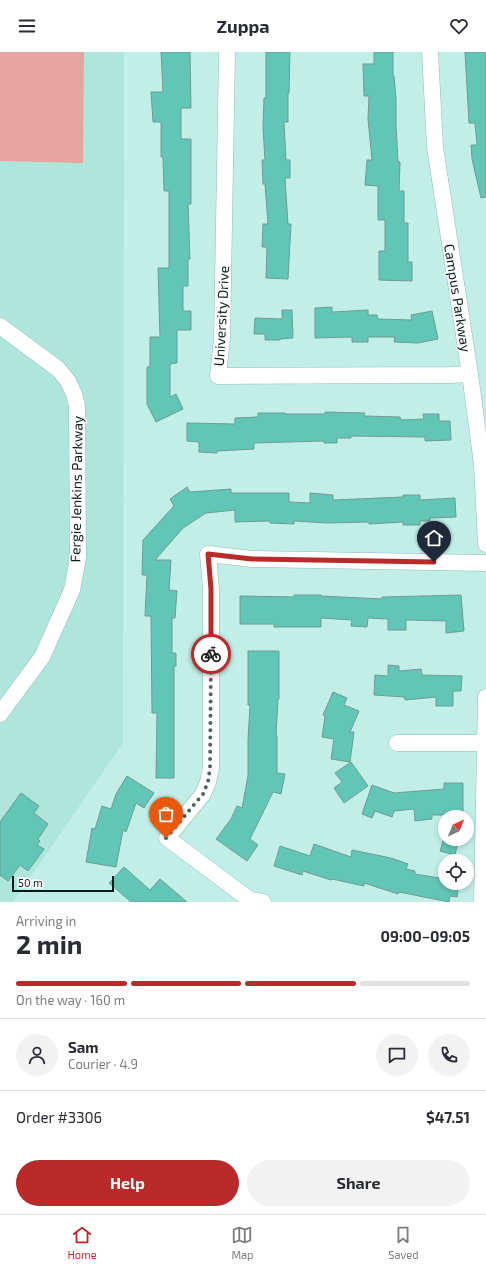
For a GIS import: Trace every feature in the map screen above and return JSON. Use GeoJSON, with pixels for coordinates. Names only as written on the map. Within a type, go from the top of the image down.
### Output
{"type":"FeatureCollection","features":[{"type":"Feature","properties":{"kind":"street","name":"University Drive"},"geometry":{"type":"LineString","coordinates":[[226,52],[222,339],[218,376],[410,376],[470,374]]}},
{"type":"Feature","properties":{"kind":"street","name":"Campus Parkway"},"geometry":{"type":"LineString","coordinates":[[430,52],[435,147],[470,374],[482,464],[486,544]]}},
{"type":"Feature","properties":{"kind":"street","name":"Fergie Jenkins Parkway"},"geometry":{"type":"LineString","coordinates":[[0,326],[58,369],[68,381],[74,394],[77,406],[78,558],[72,590],[42,657],[0,714]]}},
{"type":"Feature","properties":{"kind":"street"},"geometry":{"type":"LineString","coordinates":[[263,902],[250,900],[166,838],[203,794],[210,775],[211,589],[208,554],[252,559],[486,563]]}},
{"type":"Feature","properties":{"kind":"street"},"geometry":{"type":"LineString","coordinates":[[482,902],[486,697]]}},
{"type":"Feature","properties":{"kind":"street"},"geometry":{"type":"LineString","coordinates":[[397,743],[486,743]]}},
{"type":"Feature","properties":{"kind":"shaded area"},"geometry":{"type":"Polygon","coordinates":[[[0,52],[124,52],[123,743],[13,902],[0,902],[0,52]]]}},
{"type":"Feature","properties":{"kind":"shaded area"},"geometry":{"type":"Polygon","coordinates":[[[0,52],[84,52],[83,163],[0,161],[0,52]]]}},
{"type":"Feature","properties":{"kind":"building"},"geometry":{"type":"Polygon","coordinates":[[[161,52],[190,52],[191,108],[181,108],[181,139],[191,139],[191,204],[188,204],[190,259],[188,259],[188,286],[183,286],[183,311],[191,311],[191,330],[177,330],[177,363],[170,364],[170,397],[176,394],[183,409],[156,422],[147,404],[147,367],[150,367],[150,337],[160,337],[158,268],[169,268],[169,191],[164,191],[163,157],[161,157],[161,122],[153,122],[151,92],[163,92],[161,52]]]}},
{"type":"Feature","properties":{"kind":"building"},"geometry":{"type":"Polygon","coordinates":[[[266,52],[290,52],[288,122],[284,122],[286,160],[290,160],[290,178],[285,178],[288,224],[291,224],[288,279],[266,278],[267,247],[262,247],[263,224],[268,224],[265,184],[263,184],[262,160],[265,160],[263,128],[264,98],[266,98],[266,52]]]}},
{"type":"Feature","properties":{"kind":"building"},"geometry":{"type":"Polygon","coordinates":[[[374,52],[393,52],[398,161],[400,162],[399,191],[404,191],[404,223],[408,223],[408,262],[412,262],[412,281],[379,280],[379,251],[385,251],[385,220],[378,220],[378,186],[365,185],[367,160],[372,160],[368,119],[369,96],[364,96],[363,64],[374,64],[374,52]]]}},
{"type":"Feature","properties":{"kind":"building"},"geometry":{"type":"Polygon","coordinates":[[[465,52],[486,52],[486,197],[481,198],[472,159],[471,145],[477,145],[475,123],[469,123],[465,52]]]}},
{"type":"Feature","properties":{"kind":"building"},"geometry":{"type":"Polygon","coordinates":[[[332,307],[332,312],[368,310],[368,315],[377,315],[378,319],[412,320],[411,315],[432,311],[438,339],[418,343],[394,342],[395,337],[368,337],[368,342],[352,342],[352,337],[315,338],[315,308],[332,307]]]}},
{"type":"Feature","properties":{"kind":"building"},"geometry":{"type":"Polygon","coordinates":[[[282,310],[292,310],[293,338],[265,340],[265,334],[254,334],[255,318],[282,319],[282,310]]]}},
{"type":"Feature","properties":{"kind":"building"},"geometry":{"type":"Polygon","coordinates":[[[325,412],[365,413],[364,416],[400,417],[401,420],[424,419],[423,414],[439,414],[439,421],[450,421],[451,440],[425,441],[425,437],[351,436],[351,438],[337,438],[337,443],[324,443],[324,441],[254,443],[254,449],[217,451],[217,453],[199,452],[199,442],[187,441],[187,423],[235,424],[235,418],[258,417],[258,413],[325,414],[325,412]]]}},
{"type":"Feature","properties":{"kind":"building"},"geometry":{"type":"Polygon","coordinates":[[[187,487],[190,492],[231,489],[231,493],[289,493],[289,502],[310,503],[310,493],[333,495],[333,500],[403,497],[403,495],[420,495],[420,500],[455,498],[456,517],[430,518],[430,521],[420,521],[420,525],[403,525],[403,522],[369,524],[369,522],[327,523],[294,521],[294,524],[270,523],[270,521],[235,522],[235,510],[206,513],[183,528],[155,560],[171,560],[169,590],[177,591],[175,618],[172,618],[172,653],[176,653],[176,666],[174,666],[174,778],[156,778],[157,713],[152,713],[151,616],[145,616],[147,575],[142,575],[143,540],[174,506],[170,499],[187,487]]]}},
{"type":"Feature","properties":{"kind":"building"},"geometry":{"type":"Polygon","coordinates":[[[294,595],[321,595],[382,599],[382,597],[461,595],[464,631],[446,633],[446,621],[406,620],[406,630],[388,630],[388,619],[368,618],[367,627],[351,626],[352,620],[321,618],[321,627],[274,627],[274,624],[240,624],[240,596],[294,597],[294,595]]]}},
{"type":"Feature","properties":{"kind":"building"},"geometry":{"type":"Polygon","coordinates":[[[248,651],[279,651],[279,699],[276,736],[277,773],[285,774],[281,794],[273,792],[250,839],[258,845],[247,861],[216,839],[231,819],[237,806],[242,808],[248,776],[250,705],[248,705],[248,651]]]}},
{"type":"Feature","properties":{"kind":"building"},"geometry":{"type":"Polygon","coordinates":[[[388,665],[399,666],[399,671],[421,669],[422,675],[462,676],[461,691],[453,691],[453,706],[436,706],[436,697],[405,700],[404,697],[374,695],[375,675],[388,676],[388,665]]]}},
{"type":"Feature","properties":{"kind":"building"},"geometry":{"type":"Polygon","coordinates":[[[333,692],[347,698],[344,705],[359,711],[350,732],[354,732],[350,762],[331,759],[334,739],[322,737],[325,716],[323,715],[333,692]]]}},
{"type":"Feature","properties":{"kind":"building"},"geometry":{"type":"Polygon","coordinates":[[[351,762],[368,786],[344,803],[334,788],[342,782],[335,773],[351,762]]]}},
{"type":"Feature","properties":{"kind":"building"},"geometry":{"type":"Polygon","coordinates":[[[127,776],[154,793],[144,808],[136,803],[126,832],[123,830],[116,867],[86,862],[92,828],[95,829],[102,806],[111,809],[116,794],[127,776]]]}},
{"type":"Feature","properties":{"kind":"building"},"geometry":{"type":"Polygon","coordinates":[[[444,783],[463,783],[463,810],[438,810],[438,815],[432,815],[432,819],[415,821],[414,809],[394,811],[392,817],[375,811],[372,818],[362,814],[372,785],[394,793],[444,789],[444,783]]]}},
{"type":"Feature","properties":{"kind":"building"},"geometry":{"type":"Polygon","coordinates":[[[21,793],[39,806],[34,813],[48,824],[38,839],[40,841],[37,845],[44,849],[28,871],[20,865],[8,881],[0,875],[0,822],[21,793]]]}},
{"type":"Feature","properties":{"kind":"building"},"geometry":{"type":"Polygon","coordinates":[[[314,844],[351,857],[352,850],[391,858],[408,864],[406,869],[415,871],[415,874],[438,878],[438,890],[458,890],[457,897],[450,896],[449,902],[399,892],[398,894],[364,883],[364,886],[331,880],[303,871],[302,875],[274,866],[280,846],[310,856],[314,844]]]}},
{"type":"Feature","properties":{"kind":"building"},"geometry":{"type":"Polygon","coordinates":[[[442,846],[457,846],[455,854],[440,851],[442,846]]]}},
{"type":"Feature","properties":{"kind":"building"},"geometry":{"type":"Polygon","coordinates":[[[124,867],[150,890],[160,879],[187,902],[131,902],[109,883],[124,867]]]}},
{"type":"Feature","properties":{"kind":"way so far"},"geometry":{"type":"LineString","coordinates":[[166,838],[203,794],[208,782],[210,768],[211,654]]}},
{"type":"Feature","properties":{"kind":"route"},"geometry":{"type":"LineString","coordinates":[[211,654],[211,589],[208,554],[252,559],[434,562]]}}]}
